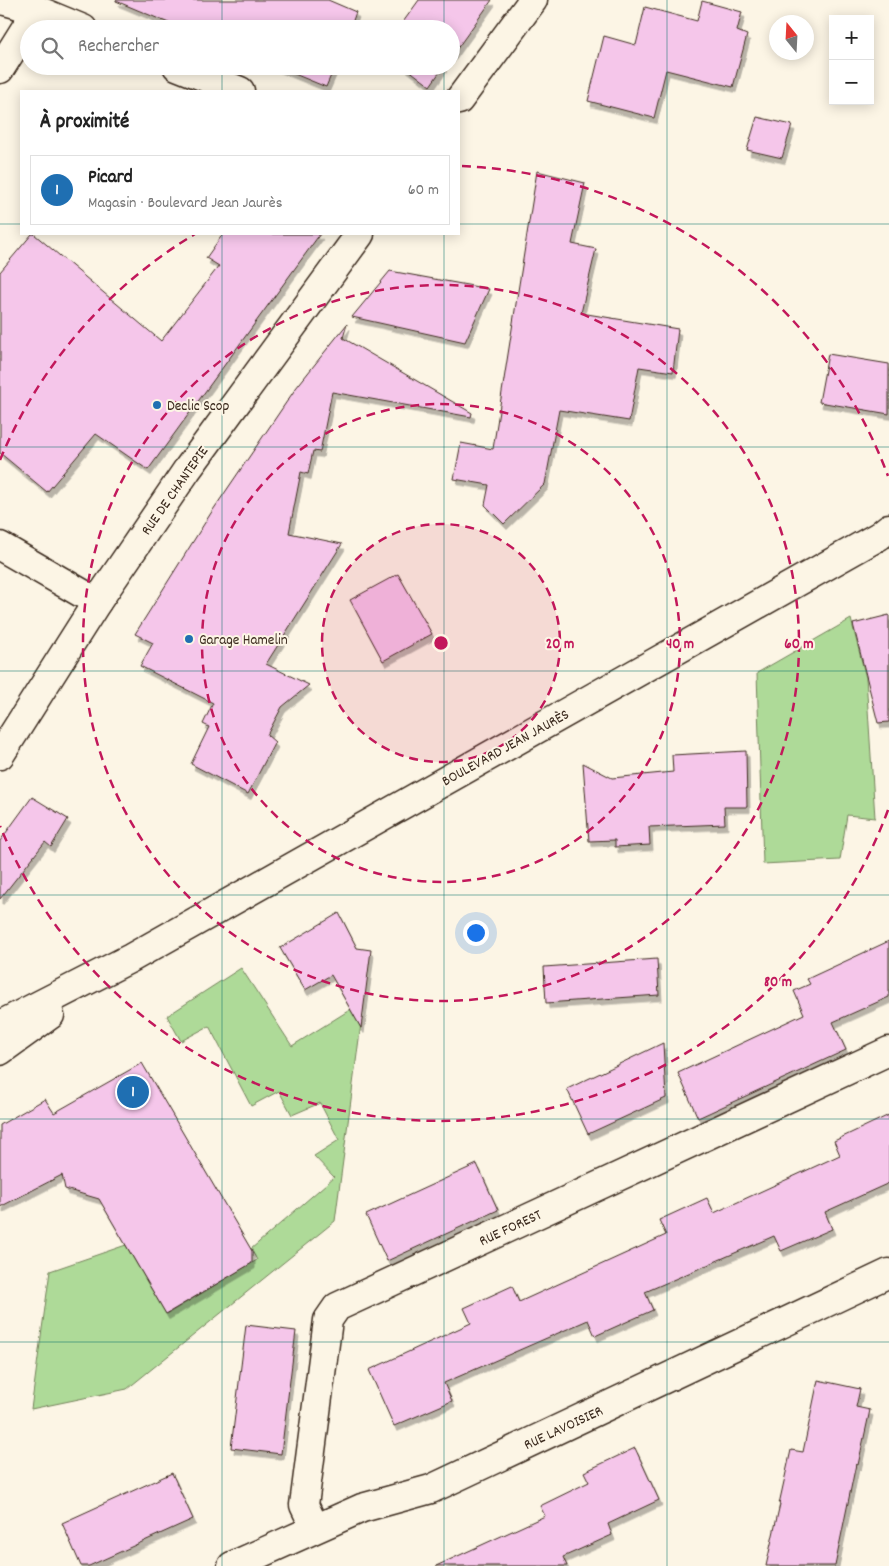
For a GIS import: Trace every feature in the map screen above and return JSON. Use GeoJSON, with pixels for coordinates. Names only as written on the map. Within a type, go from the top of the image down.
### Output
{"type":"FeatureCollection","features":[{"type":"Feature","properties":{"kind":"street"},"geometry":{"type":"LineString","coordinates":[[2,0],[37,10],[61,20]]}},
{"type":"Feature","properties":{"kind":"street"},"geometry":{"type":"LineString","coordinates":[[460,99],[533,0]]}},
{"type":"Feature","properties":{"kind":"street"},"geometry":{"type":"LineString","coordinates":[[31,20],[37,10]]}},
{"type":"Feature","properties":{"kind":"street"},"geometry":{"type":"LineString","coordinates":[[0,69],[20,37]]}},
{"type":"Feature","properties":{"kind":"street"},"geometry":{"type":"LineString","coordinates":[[200,75],[237,90]]}},
{"type":"Feature","properties":{"kind":"street","name":"RUE DE CHANTEPIE"},"geometry":{"type":"LineString","coordinates":[[0,755],[97,602],[187,470],[359,235]]}},
{"type":"Feature","properties":{"kind":"street","name":"BOULEVARD JEAN JAURÈS"},"geometry":{"type":"LineString","coordinates":[[0,1026],[131,958],[886,533]]}},
{"type":"Feature","properties":{"kind":"street"},"geometry":{"type":"LineString","coordinates":[[0,546],[97,602]]}},
{"type":"Feature","properties":{"kind":"street","name":"BOULEVARD JEAN JAURÈS"},"geometry":{"type":"LineString","coordinates":[[0,1051],[131,958]]}},
{"type":"Feature","properties":{"kind":"street","name":"RUE FOREST"},"geometry":{"type":"LineString","coordinates":[[314,1528],[304,1506],[328,1320],[337,1307],[889,1051]]}},
{"type":"Feature","properties":{"kind":"street","name":"RUE LAVOISIER"},"geometry":{"type":"LineString","coordinates":[[232,1566],[362,1508],[431,1488],[574,1423],[889,1273]]}},
{"type":"Feature","properties":{"kind":"green space"},"geometry":{"type":"Polygon","coordinates":[[[851,619],[866,678],[875,818],[847,815],[840,860],[763,864],[757,673],[851,619]]]}},
{"type":"Feature","properties":{"kind":"green space"},"geometry":{"type":"Polygon","coordinates":[[[241,968],[292,1046],[364,1001],[335,1221],[127,1389],[31,1409],[50,1271],[126,1245],[167,1314],[257,1260],[251,1249],[334,1177],[314,1156],[339,1140],[320,1103],[292,1115],[279,1091],[251,1106],[209,1026],[181,1041],[167,1016],[241,968]]]}},
{"type":"Feature","properties":{"kind":"building"},"geometry":{"type":"Polygon","coordinates":[[[328,0],[356,12],[353,20],[161,20],[116,1],[328,0]]]}},
{"type":"Feature","properties":{"kind":"building"},"geometry":{"type":"Polygon","coordinates":[[[419,0],[492,0],[460,44],[460,20],[405,20],[419,0]]]}},
{"type":"Feature","properties":{"kind":"building"},"geometry":{"type":"Polygon","coordinates":[[[702,1],[742,12],[737,31],[747,35],[733,87],[666,70],[654,118],[588,101],[604,36],[636,45],[645,7],[697,21],[702,1]]]}},
{"type":"Feature","properties":{"kind":"building"},"geometry":{"type":"Polygon","coordinates":[[[297,75],[331,75],[326,87],[297,75]]]}},
{"type":"Feature","properties":{"kind":"building"},"geometry":{"type":"Polygon","coordinates":[[[416,75],[438,75],[430,86],[416,75]]]}},
{"type":"Feature","properties":{"kind":"building"},"geometry":{"type":"Polygon","coordinates":[[[757,117],[792,125],[782,158],[747,150],[757,117]]]}},
{"type":"Feature","properties":{"kind":"building"},"geometry":{"type":"Polygon","coordinates":[[[537,171],[585,183],[572,244],[596,249],[581,313],[678,329],[673,372],[639,367],[629,421],[559,410],[545,484],[504,524],[485,505],[489,485],[454,479],[461,443],[493,449],[537,171]]]}},
{"type":"Feature","properties":{"kind":"building"},"geometry":{"type":"Polygon","coordinates":[[[31,235],[35,235],[161,341],[219,266],[206,258],[222,235],[319,235],[148,470],[96,434],[47,492],[0,453],[0,272],[31,235]]]}},
{"type":"Feature","properties":{"kind":"building"},"geometry":{"type":"Polygon","coordinates":[[[390,271],[489,289],[465,342],[352,317],[390,271]]]}},
{"type":"Feature","properties":{"kind":"building"},"geometry":{"type":"Polygon","coordinates":[[[347,324],[343,338],[472,413],[471,417],[332,392],[320,452],[313,451],[308,474],[301,472],[289,533],[342,544],[266,664],[309,685],[282,707],[267,735],[275,742],[248,794],[191,764],[209,727],[203,724],[213,703],[140,666],[153,643],[135,634],[211,513],[296,388],[347,324]]]}},
{"type":"Feature","properties":{"kind":"building"},"geometry":{"type":"Polygon","coordinates":[[[828,354],[889,364],[889,414],[819,402],[828,354]]]}},
{"type":"Feature","properties":{"kind":"building"},"geometry":{"type":"Polygon","coordinates":[[[398,574],[432,634],[383,661],[350,600],[398,574]]]}},
{"type":"Feature","properties":{"kind":"building"},"geometry":{"type":"Polygon","coordinates":[[[889,615],[889,722],[878,723],[853,624],[889,615]]]}},
{"type":"Feature","properties":{"kind":"building"},"geometry":{"type":"Polygon","coordinates":[[[746,751],[747,807],[724,807],[725,824],[649,827],[650,845],[615,847],[615,840],[589,841],[583,763],[612,778],[673,772],[672,755],[746,751]]]}},
{"type":"Feature","properties":{"kind":"building"},"geometry":{"type":"Polygon","coordinates":[[[32,797],[68,819],[51,847],[45,842],[0,899],[0,841],[32,797]]]}},
{"type":"Feature","properties":{"kind":"building"},"geometry":{"type":"Polygon","coordinates":[[[339,913],[357,948],[371,950],[361,1028],[331,975],[305,990],[280,948],[339,913]]]}},
{"type":"Feature","properties":{"kind":"building"},"geometry":{"type":"Polygon","coordinates":[[[889,941],[889,997],[833,1022],[846,1050],[698,1118],[678,1073],[804,1014],[794,991],[810,984],[807,979],[889,941]]]}},
{"type":"Feature","properties":{"kind":"building"},"geometry":{"type":"Polygon","coordinates":[[[657,959],[659,995],[546,1003],[544,967],[657,959]]]}},
{"type":"Feature","properties":{"kind":"building"},"geometry":{"type":"Polygon","coordinates":[[[663,1043],[666,1098],[588,1134],[567,1089],[663,1043]]]}},
{"type":"Feature","properties":{"kind":"building"},"geometry":{"type":"Polygon","coordinates":[[[142,1063],[252,1251],[252,1263],[166,1314],[99,1199],[65,1189],[62,1175],[0,1207],[0,1125],[45,1099],[54,1113],[142,1063]]]}},
{"type":"Feature","properties":{"kind":"building"},"geometry":{"type":"Polygon","coordinates":[[[889,1115],[889,1183],[825,1212],[832,1229],[781,1251],[774,1236],[645,1292],[653,1310],[595,1336],[588,1320],[444,1383],[452,1401],[394,1426],[369,1370],[471,1323],[464,1308],[512,1286],[519,1302],[666,1235],[659,1220],[707,1198],[714,1213],[840,1155],[834,1141],[889,1115]]]}},
{"type":"Feature","properties":{"kind":"building"},"geometry":{"type":"Polygon","coordinates":[[[477,1164],[498,1210],[387,1261],[366,1215],[477,1164]]]}},
{"type":"Feature","properties":{"kind":"building"},"geometry":{"type":"Polygon","coordinates":[[[246,1325],[296,1331],[281,1454],[231,1448],[246,1325]]]}},
{"type":"Feature","properties":{"kind":"building"},"geometry":{"type":"Polygon","coordinates":[[[818,1380],[860,1389],[856,1407],[870,1410],[858,1465],[856,1464],[835,1566],[766,1566],[791,1450],[803,1452],[818,1380]]]}},
{"type":"Feature","properties":{"kind":"building"},"geometry":{"type":"Polygon","coordinates":[[[635,1448],[659,1500],[608,1524],[612,1535],[563,1557],[567,1566],[436,1566],[545,1516],[540,1506],[589,1482],[584,1472],[635,1448]]]}},
{"type":"Feature","properties":{"kind":"building"},"geometry":{"type":"Polygon","coordinates":[[[172,1473],[193,1519],[89,1566],[81,1566],[62,1523],[172,1473]]]}},
{"type":"Feature","properties":{"kind":"place","name":"Declic Scop"},"geometry":{"type":"Point","coordinates":[157,405]}},
{"type":"Feature","properties":{"kind":"place","name":"Garage Hamelin"},"geometry":{"type":"Point","coordinates":[189,639]}},
{"type":"Feature","properties":{"kind":"place","name":"Picard"},"geometry":{"type":"Point","coordinates":[133,1092]}}]}
